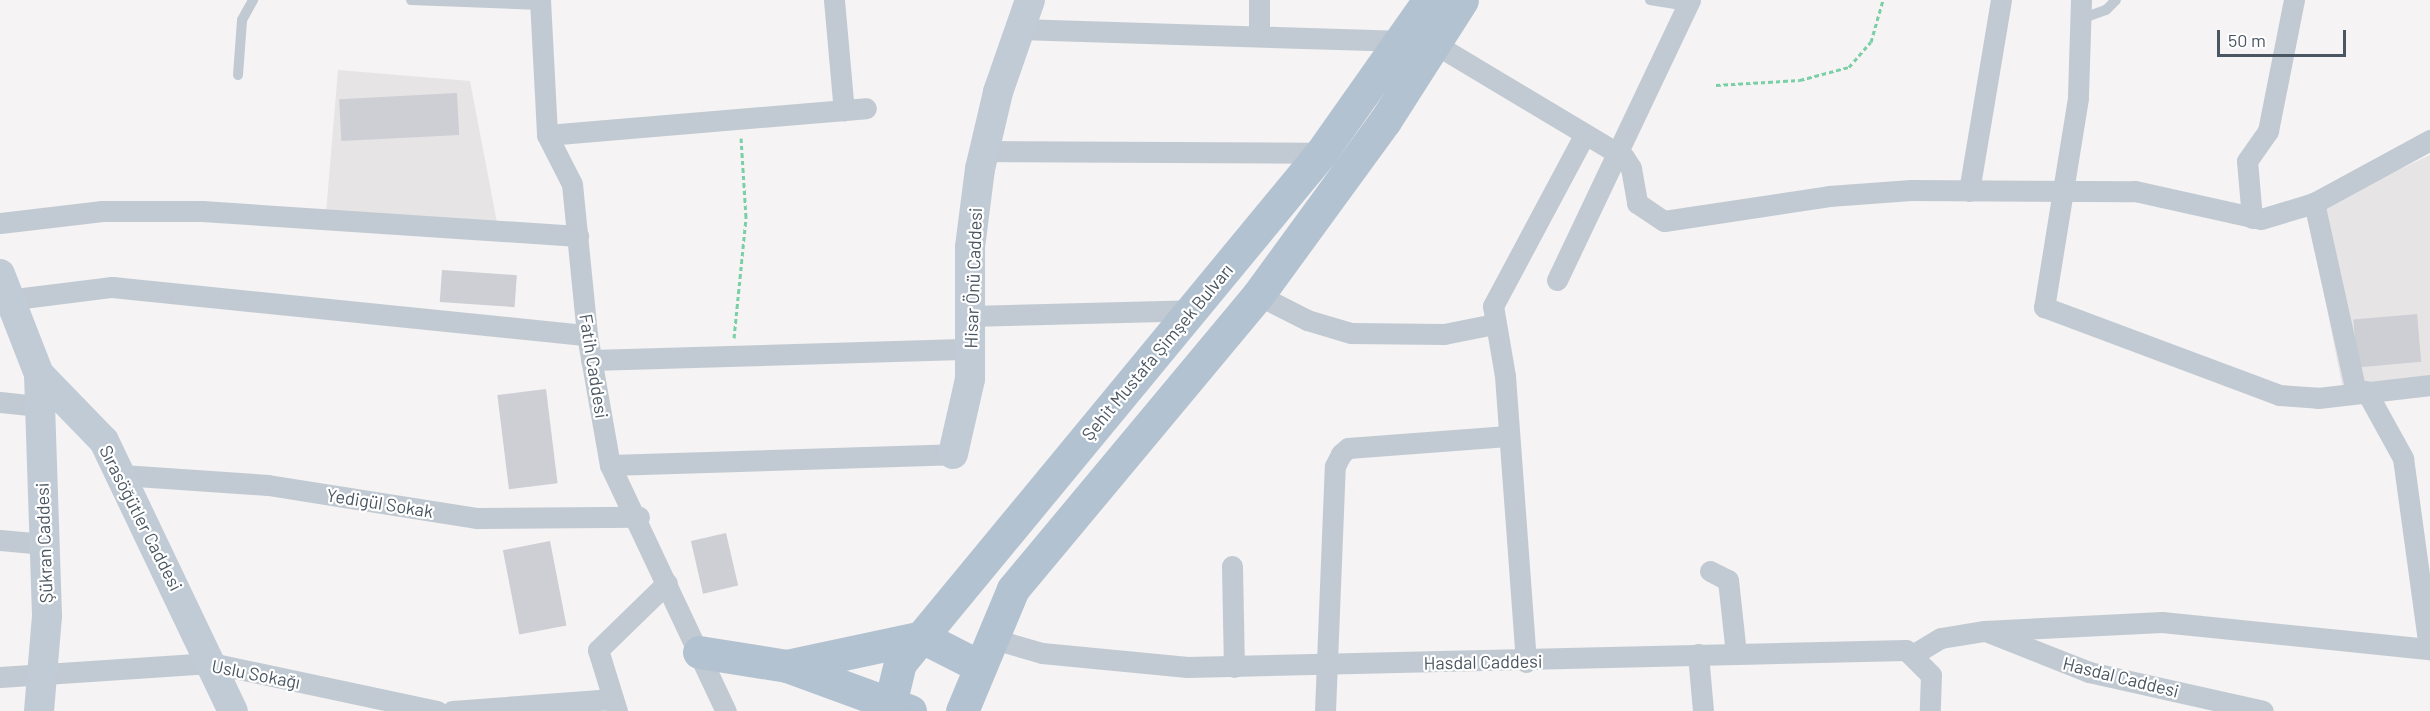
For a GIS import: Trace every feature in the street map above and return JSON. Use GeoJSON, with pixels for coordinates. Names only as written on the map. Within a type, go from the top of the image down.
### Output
{"type":"FeatureCollection","features":[{"type":"Feature","properties":{"kind":"main road","name":"Şehit Mustafa Şimşek Bulvarı"},"geometry":{"type":"LineString","coordinates":[[962,711],[984,652],[1013,589],[1258,295],[1419,43],[1429,0]]}},
{"type":"Feature","properties":{"kind":"main road","name":"Şehit Mustafa Şimşek Bulvarı"},"geometry":{"type":"LineString","coordinates":[[897,709],[900,663],[1321,153],[1419,43],[1462,0]]}},
{"type":"Feature","properties":{"kind":"main road"},"geometry":{"type":"LineString","coordinates":[[787,666],[922,637],[984,652]]}},
{"type":"Feature","properties":{"kind":"main road"},"geometry":{"type":"LineString","coordinates":[[699,652],[787,666],[897,709]]}},
{"type":"Feature","properties":{"kind":"street"},"geometry":{"type":"LineString","coordinates":[[834,0],[844,111]]}},
{"type":"Feature","properties":{"kind":"street","name":"Hisar Önü Caddesi"},"geometry":{"type":"LineString","coordinates":[[953,454],[970,379],[970,247],[984,151],[1019,29],[1030,0]]}},
{"type":"Feature","properties":{"kind":"street"},"geometry":{"type":"LineString","coordinates":[[1258,36],[1259,0]]}},
{"type":"Feature","properties":{"kind":"street"},"geometry":{"type":"LineString","coordinates":[[1969,191],[2001,0]]}},
{"type":"Feature","properties":{"kind":"street"},"geometry":{"type":"LineString","coordinates":[[2252,218],[2247,161],[2268,131],[2294,0]]}},
{"type":"Feature","properties":{"kind":"street","name":"Fatih Caddesi"},"geometry":{"type":"LineString","coordinates":[[540,3],[547,135],[572,184],[587,336],[610,465],[639,517],[726,711]]}},
{"type":"Feature","properties":{"kind":"street"},"geometry":{"type":"LineString","coordinates":[[1557,280],[1689,3]]}},
{"type":"Feature","properties":{"kind":"street"},"geometry":{"type":"LineString","coordinates":[[2079,10],[2078,98],[2044,307],[2270,393],[2318,398],[2430,385]]}},
{"type":"Feature","properties":{"kind":"street"},"geometry":{"type":"LineString","coordinates":[[1019,29],[1419,43],[1619,154],[1631,168],[1636,203],[1664,221],[1839,195],[2064,189],[2162,195],[2252,218],[2289,215],[2430,140]]}},
{"type":"Feature","properties":{"kind":"street"},"geometry":{"type":"LineString","coordinates":[[547,135],[739,122],[866,108]]}},
{"type":"Feature","properties":{"kind":"street"},"geometry":{"type":"LineString","coordinates":[[1526,662],[1508,435],[1494,324],[1498,293],[1585,134]]}},
{"type":"Feature","properties":{"kind":"street"},"geometry":{"type":"LineString","coordinates":[[984,151],[1321,153]]}},
{"type":"Feature","properties":{"kind":"street"},"geometry":{"type":"LineString","coordinates":[[1930,711],[1930,675],[1914,654],[1941,638],[1984,631],[2162,622],[2430,649],[2403,458],[2361,392],[2314,203]]}},
{"type":"Feature","properties":{"kind":"street"},"geometry":{"type":"LineString","coordinates":[[0,223],[102,211],[202,211],[578,236]]}},
{"type":"Feature","properties":{"kind":"street"},"geometry":{"type":"LineString","coordinates":[[3,287],[111,287],[587,336]]}},
{"type":"Feature","properties":{"kind":"street","name":"Sırasöğütler Caddesi"},"geometry":{"type":"LineString","coordinates":[[3,287],[39,374],[104,441],[233,711]]}},
{"type":"Feature","properties":{"kind":"street"},"geometry":{"type":"LineString","coordinates":[[1258,295],[1307,320],[1351,333],[1444,334],[1494,324]]}},
{"type":"Feature","properties":{"kind":"street"},"geometry":{"type":"LineString","coordinates":[[969,316],[1192,310]]}},
{"type":"Feature","properties":{"kind":"street"},"geometry":{"type":"LineString","coordinates":[[591,360],[970,349]]}},
{"type":"Feature","properties":{"kind":"street","name":"Şükran Caddesi"},"geometry":{"type":"LineString","coordinates":[[39,374],[44,544],[42,676],[39,711]]}},
{"type":"Feature","properties":{"kind":"street"},"geometry":{"type":"LineString","coordinates":[[0,402],[39,406]]}},
{"type":"Feature","properties":{"kind":"street"},"geometry":{"type":"LineString","coordinates":[[1325,711],[1329,665],[1335,466],[1341,454],[1348,448],[1508,435]]}},
{"type":"Feature","properties":{"kind":"street"},"geometry":{"type":"LineString","coordinates":[[610,465],[953,454]]}},
{"type":"Feature","properties":{"kind":"street","name":"Yedigül Sokak"},"geometry":{"type":"LineString","coordinates":[[122,475],[268,485],[477,518],[639,517]]}},
{"type":"Feature","properties":{"kind":"street"},"geometry":{"type":"LineString","coordinates":[[0,540],[44,544]]}},
{"type":"Feature","properties":{"kind":"street"},"geometry":{"type":"LineString","coordinates":[[1232,566],[1234,667]]}},
{"type":"Feature","properties":{"kind":"street"},"geometry":{"type":"LineString","coordinates":[[1710,571],[1728,580],[1736,654]]}},
{"type":"Feature","properties":{"kind":"street"},"geometry":{"type":"LineString","coordinates":[[452,711],[615,705],[598,650],[667,583]]}},
{"type":"Feature","properties":{"kind":"street","name":"Hasdal Caddesi"},"geometry":{"type":"LineString","coordinates":[[1984,631],[2089,672],[2262,711]]}},
{"type":"Feature","properties":{"kind":"street","name":"Hasdal Caddesi"},"geometry":{"type":"LineString","coordinates":[[984,652],[1042,653],[1234,667],[1526,662],[1698,654],[1914,654]]}},
{"type":"Feature","properties":{"kind":"street"},"geometry":{"type":"LineString","coordinates":[[1698,654],[1703,711]]}},
{"type":"Feature","properties":{"kind":"street","name":"Uslu Sokağı"},"geometry":{"type":"LineString","coordinates":[[0,677],[211,663],[437,711]]}},
{"type":"Feature","properties":{"kind":"lane"},"geometry":{"type":"LineString","coordinates":[[237,75],[242,20],[253,0]]}},
{"type":"Feature","properties":{"kind":"lane"},"geometry":{"type":"LineString","coordinates":[[411,0],[540,3]]}},
{"type":"Feature","properties":{"kind":"lane"},"geometry":{"type":"LineString","coordinates":[[1656,0],[1689,3]]}},
{"type":"Feature","properties":{"kind":"lane"},"geometry":{"type":"LineString","coordinates":[[2079,10],[2106,10],[2116,0]]}},
{"type":"Feature","properties":{"kind":"path"},"geometry":{"type":"LineString","coordinates":[[1716,85],[1800,80],[1849,67],[1871,42],[1883,0]]}},
{"type":"Feature","properties":{"kind":"path"},"geometry":{"type":"LineString","coordinates":[[732,356],[746,217],[739,122]]}},
{"type":"Feature","properties":{"kind":"shaded area"},"geometry":{"type":"Polygon","coordinates":[[[338,70],[470,81],[498,228],[326,213],[338,70]]]}},
{"type":"Feature","properties":{"kind":"shaded area"},"geometry":{"type":"Polygon","coordinates":[[[2430,155],[2430,377],[2342,385],[2308,213],[2430,155]]]}},
{"type":"Feature","properties":{"kind":"building"},"geometry":{"type":"Polygon","coordinates":[[[457,93],[459,135],[341,141],[339,99],[457,93]]]}},
{"type":"Feature","properties":{"kind":"building"},"geometry":{"type":"Polygon","coordinates":[[[442,270],[517,275],[515,307],[440,302],[442,270]]]}},
{"type":"Feature","properties":{"kind":"building"},"geometry":{"type":"Polygon","coordinates":[[[2417,314],[2421,362],[2357,367],[2353,320],[2417,314]]]}},
{"type":"Feature","properties":{"kind":"building"},"geometry":{"type":"Polygon","coordinates":[[[546,389],[558,483],[509,489],[497,395],[546,389]]]}},
{"type":"Feature","properties":{"kind":"building"},"geometry":{"type":"Polygon","coordinates":[[[726,533],[738,586],[703,594],[691,541],[726,533]]]}},
{"type":"Feature","properties":{"kind":"building"},"geometry":{"type":"Polygon","coordinates":[[[550,541],[566,625],[519,635],[503,550],[550,541]]]}}]}
